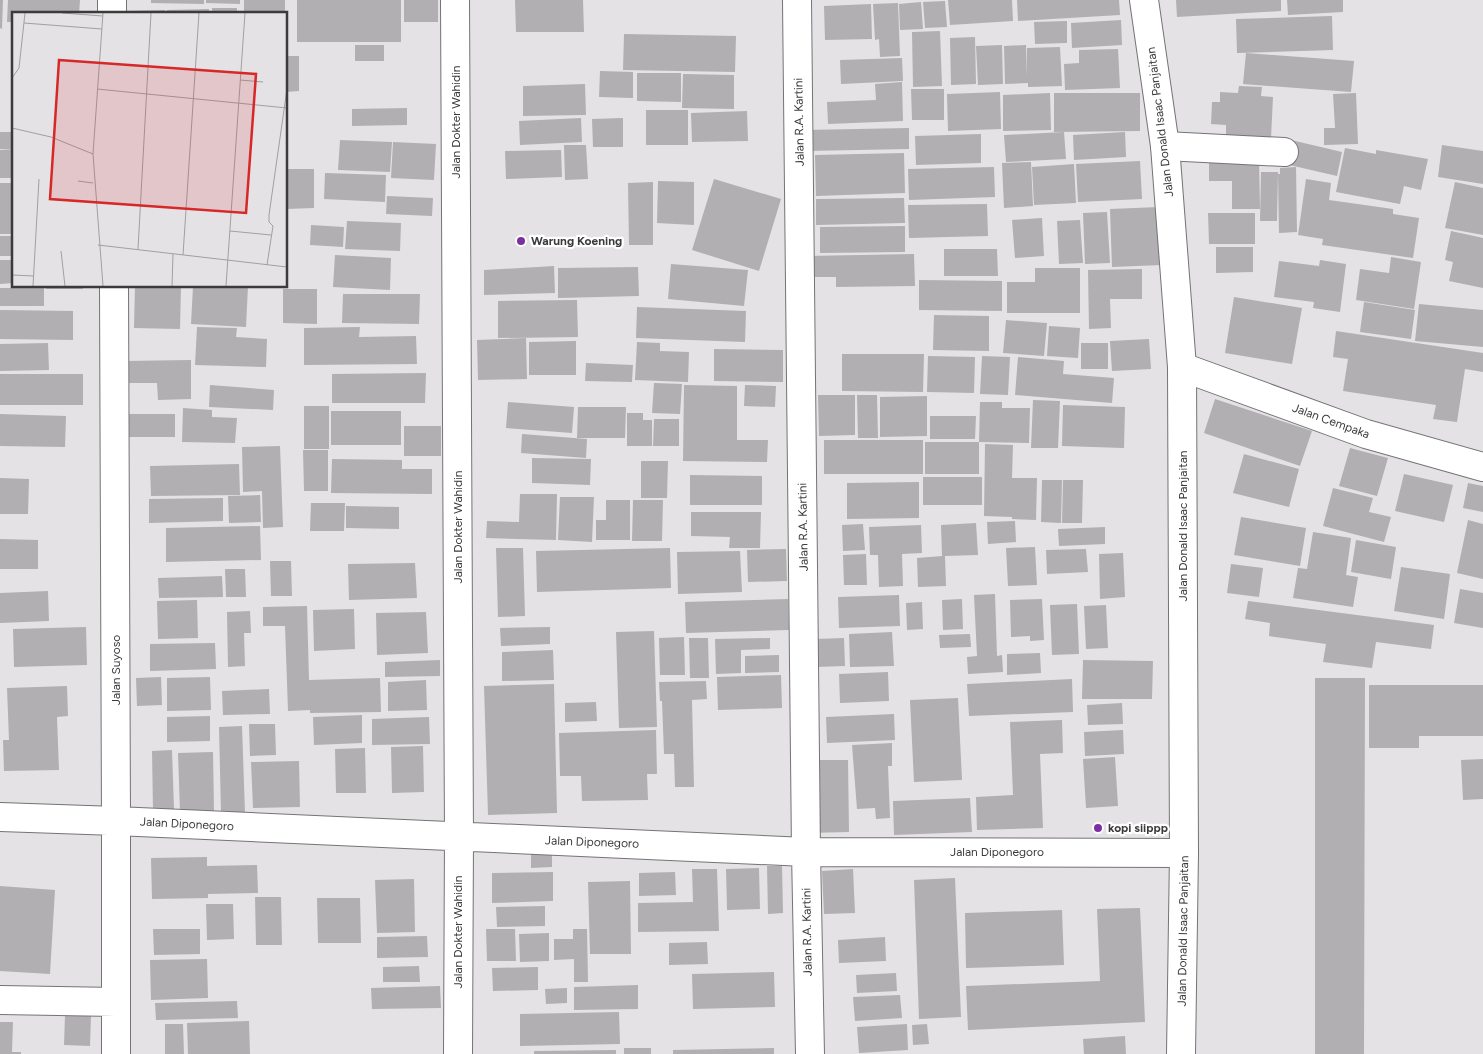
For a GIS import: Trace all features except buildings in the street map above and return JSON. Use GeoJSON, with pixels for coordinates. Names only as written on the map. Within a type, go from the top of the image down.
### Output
{"type":"FeatureCollection","features":[{"type":"Feature","properties":{"kind":"street","name":"Jalan Dokter Wahidin"},"geometry":{"type":"LineString","coordinates":[[455,0],[459,837],[458,1054]]}},
{"type":"Feature","properties":{"kind":"street","name":"Jalan R.A. Kartini"},"geometry":{"type":"LineString","coordinates":[[797,0],[806,852],[810,1054]]}},
{"type":"Feature","properties":{"kind":"street","name":"Jalan Donald Isaac Panjaitan"},"geometry":{"type":"LineString","coordinates":[[1144,0],[1165,146],[1182,367],[1184,853],[1181,1054]]}},
{"type":"Feature","properties":{"kind":"street"},"geometry":{"type":"LineString","coordinates":[[1165,146],[1284,152]]}},
{"type":"Feature","properties":{"kind":"street","name":"Jalan Suyoso"},"geometry":{"type":"LineString","coordinates":[[114,288],[116,1054]]}},
{"type":"Feature","properties":{"kind":"street","name":"Jalan Cempaka"},"geometry":{"type":"LineString","coordinates":[[1182,367],[1366,434],[1483,467]]}},
{"type":"Feature","properties":{"kind":"street","name":"Jalan Diponegoro"},"geometry":{"type":"LineString","coordinates":[[0,817],[806,852],[1184,853]]}},
{"type":"Feature","properties":{"kind":"street"},"geometry":{"type":"LineString","coordinates":[[0,1000],[116,1002]]}},
{"type":"Feature","properties":{"kind":"place","name":"Warung Koening"},"geometry":{"type":"Point","coordinates":[521,241]}},
{"type":"Feature","properties":{"kind":"place","name":"kopi siippp"},"geometry":{"type":"Point","coordinates":[1098,828]}}]}
